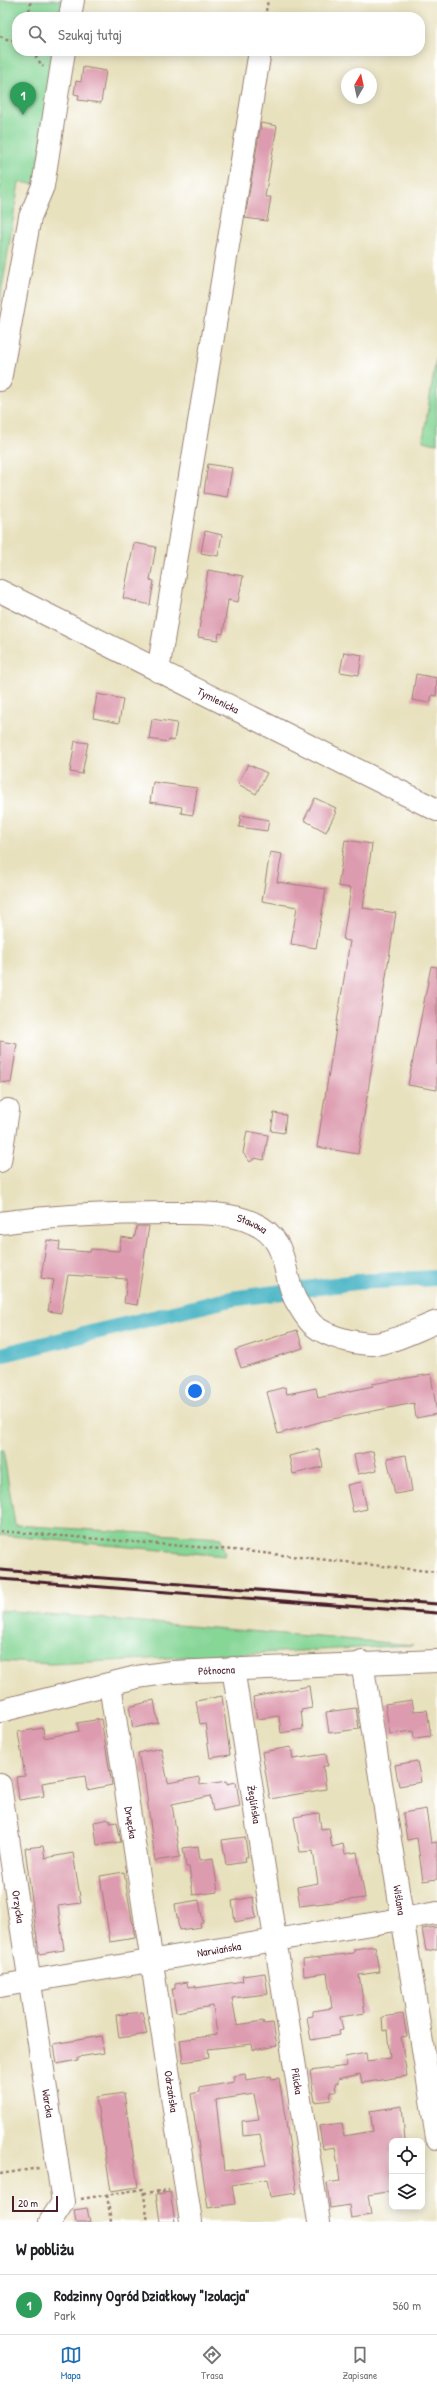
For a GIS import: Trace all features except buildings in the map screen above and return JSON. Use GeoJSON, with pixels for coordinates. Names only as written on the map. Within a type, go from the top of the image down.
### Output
{"type":"FeatureCollection","features":[{"type":"Feature","properties":{"kind":"street"},"geometry":{"type":"LineString","coordinates":[[71,12],[72,0]]}},
{"type":"Feature","properties":{"kind":"street"},"geometry":{"type":"LineString","coordinates":[[0,380],[30,217],[43,186],[63,56]]}},
{"type":"Feature","properties":{"kind":"street"},"geometry":{"type":"LineString","coordinates":[[158,671],[259,56]]}},
{"type":"Feature","properties":{"kind":"street","name":"Tymienicka"},"geometry":{"type":"LineString","coordinates":[[0,591],[437,810]]}},
{"type":"Feature","properties":{"kind":"street"},"geometry":{"type":"LineString","coordinates":[[0,1161],[8,1110]]}},
{"type":"Feature","properties":{"kind":"street","name":"Stawowa"},"geometry":{"type":"LineString","coordinates":[[0,1223],[39,1218],[122,1213],[212,1214],[252,1222],[264,1229],[277,1242],[288,1272],[295,1298],[312,1324],[330,1334],[363,1343],[386,1342],[437,1322]]}},
{"type":"Feature","properties":{"kind":"street","name":"Północna"},"geometry":{"type":"LineString","coordinates":[[0,1711],[110,1684],[172,1672],[362,1662],[437,1661]]}},
{"type":"Feature","properties":{"kind":"street","name":"Wiślana"},"geometry":{"type":"LineString","coordinates":[[362,1662],[404,1918],[437,2138]]}},
{"type":"Feature","properties":{"kind":"street","name":"Żeglińska"},"geometry":{"type":"LineString","coordinates":[[233,1668],[275,1940]]}},
{"type":"Feature","properties":{"kind":"street","name":"Drwęcka"},"geometry":{"type":"LineString","coordinates":[[110,1684],[152,1960]]}},
{"type":"Feature","properties":{"kind":"street","name":"Orzycka"},"geometry":{"type":"LineString","coordinates":[[0,1785],[2,1810],[30,1981]]}},
{"type":"Feature","properties":{"kind":"street","name":"Narwiańska"},"geometry":{"type":"LineString","coordinates":[[0,1986],[437,1913]]}},
{"type":"Feature","properties":{"kind":"street","name":"Pilicka"},"geometry":{"type":"LineString","coordinates":[[275,1940],[319,2222]]}},
{"type":"Feature","properties":{"kind":"street","name":"Odrzańska"},"geometry":{"type":"LineString","coordinates":[[152,1960],[191,2222]]}},
{"type":"Feature","properties":{"kind":"street","name":"Warcka"},"geometry":{"type":"LineString","coordinates":[[30,1981],[63,2202]]}},
{"type":"Feature","properties":{"kind":"street"},"geometry":{"type":"LineString","coordinates":[[50,2222],[63,2202]]}},
{"type":"Feature","properties":{"kind":"path"},"geometry":{"type":"LineString","coordinates":[[29,12],[31,0]]}},
{"type":"Feature","properties":{"kind":"path"},"geometry":{"type":"LineString","coordinates":[[267,12],[268,0]]}},
{"type":"Feature","properties":{"kind":"path"},"geometry":{"type":"LineString","coordinates":[[0,36],[8,40],[12,40]]}},
{"type":"Feature","properties":{"kind":"path"},"geometry":{"type":"LineString","coordinates":[[0,1531],[245,1551],[437,1572]]}},
{"type":"Feature","properties":{"kind":"path"},"geometry":{"type":"LineString","coordinates":[[0,2174],[57,2165]]}},
{"type":"Feature","properties":{"kind":"path"},"geometry":{"type":"LineString","coordinates":[[63,2202],[143,2189],[148,2222]]}},
{"type":"Feature","properties":{"kind":"path"},"geometry":{"type":"LineString","coordinates":[[144,2193],[169,2190]]}},
{"type":"Feature","properties":{"kind":"path"},"geometry":{"type":"LineString","coordinates":[[107,2195],[111,2222]]}},
{"type":"Feature","properties":{"kind":"green space"},"geometry":{"type":"Polygon","coordinates":[[[0,0],[65,0],[63,12],[12,12],[12,56],[56,56],[35,184],[19,182],[0,302],[0,0]]]}},
{"type":"Feature","properties":{"kind":"green space"},"geometry":{"type":"Polygon","coordinates":[[[437,353],[437,444],[423,441],[437,353]]]}},
{"type":"Feature","properties":{"kind":"green space"},"geometry":{"type":"Polygon","coordinates":[[[0,1450],[3,1450],[15,1525],[221,1538],[225,1556],[0,1535],[0,1450]]]}},
{"type":"Feature","properties":{"kind":"green space"},"geometry":{"type":"Polygon","coordinates":[[[0,1610],[413,1645],[51,1664],[0,1661],[0,1610]]]}},
{"type":"Feature","properties":{"kind":"waterway"},"geometry":{"type":"LineString","coordinates":[[0,1355],[231,1299],[356,1282],[437,1278]]}},
{"type":"Feature","properties":{"kind":"railway"},"geometry":{"type":"LineString","coordinates":[[0,1570],[437,1604]]}},
{"type":"Feature","properties":{"kind":"railway"},"geometry":{"type":"LineString","coordinates":[[0,1579],[437,1613]]}},
{"type":"Feature","properties":{"kind":"place","name":"Rodzinny Ogród Działkowy \"Izolacja\""},"geometry":{"type":"Point","coordinates":[23,115]}}]}
